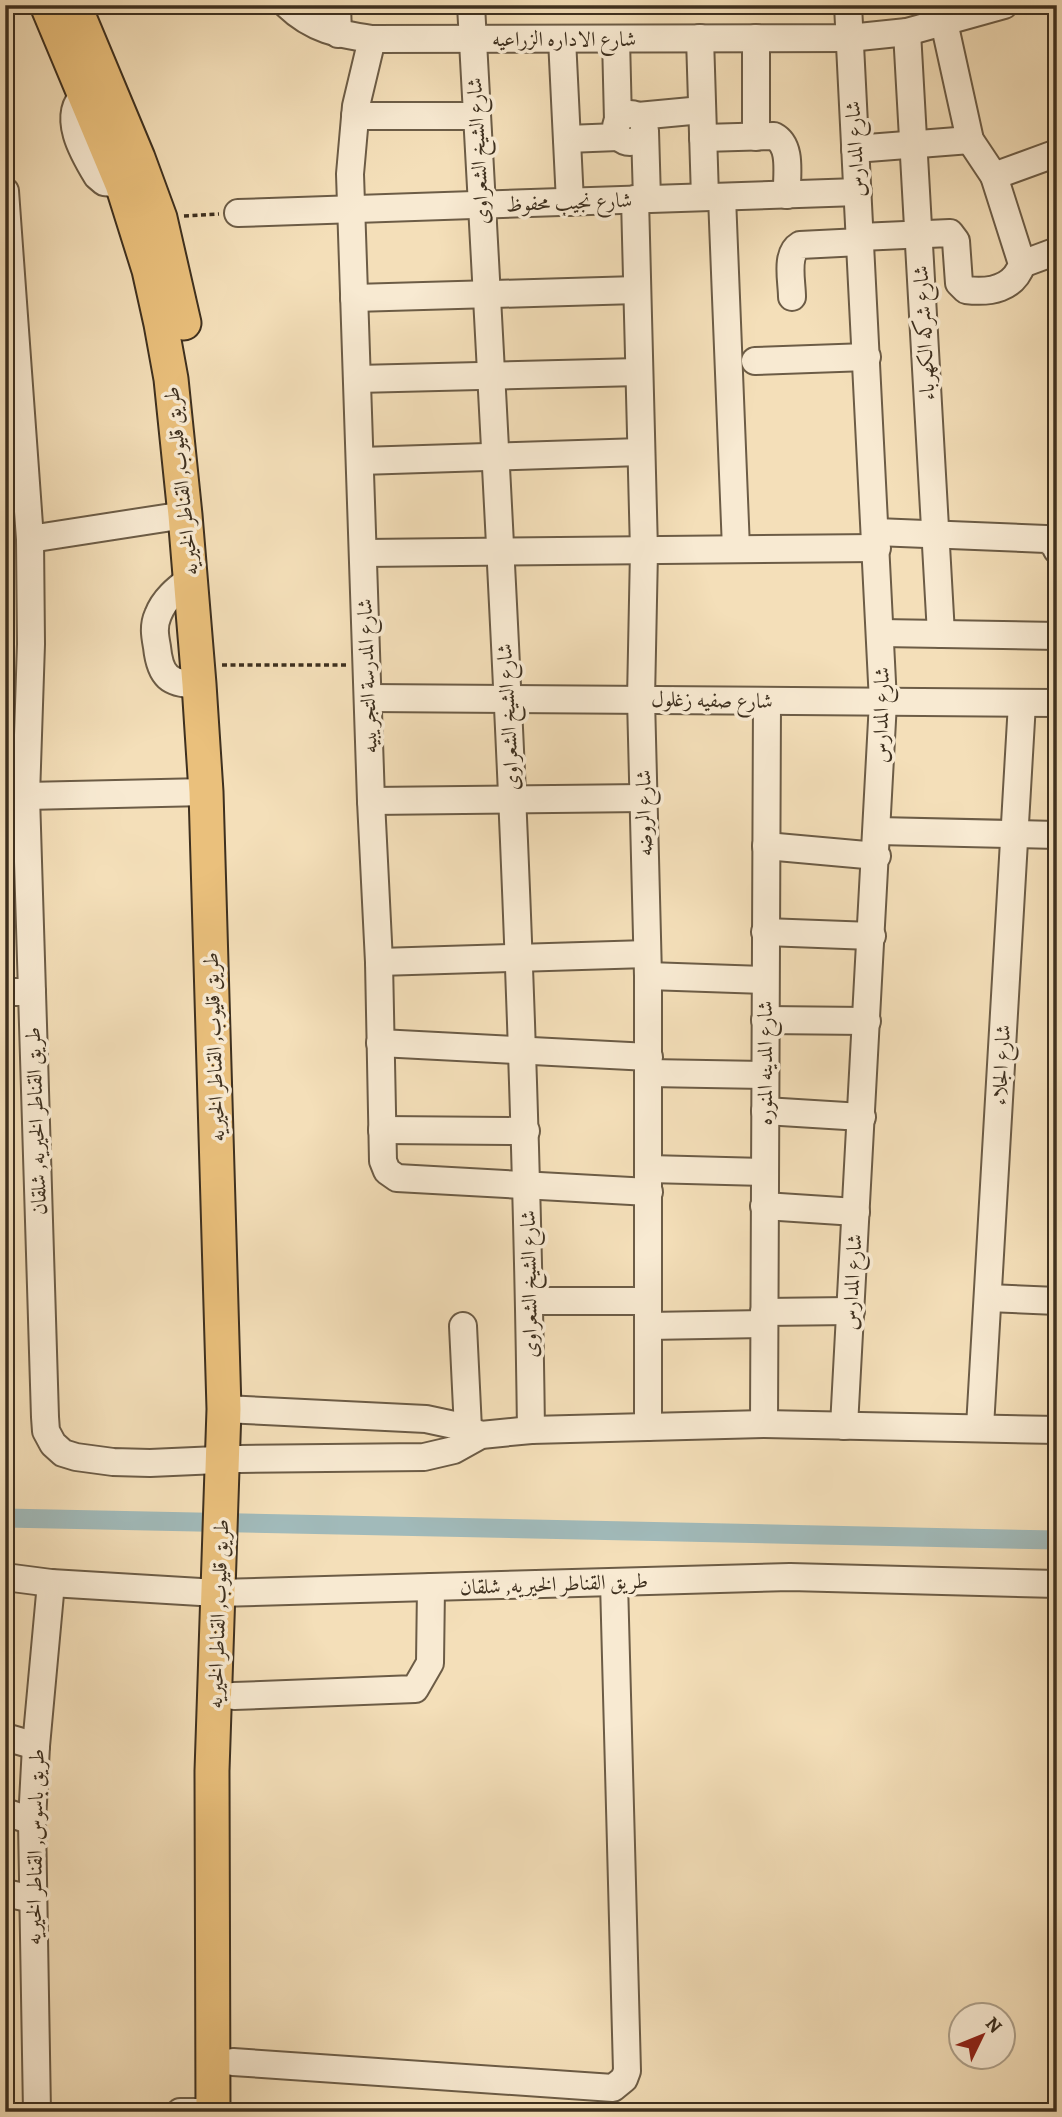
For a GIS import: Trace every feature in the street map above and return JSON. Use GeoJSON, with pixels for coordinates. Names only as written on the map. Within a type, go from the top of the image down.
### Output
{"type":"FeatureCollection","features":[{"type":"Feature","properties":{"kind":"main road","name":"طريق قليوب, القناطر الخيريه"},"geometry":{"type":"LineString","coordinates":[[47,5],[96,90],[160,218],[175,277],[192,374],[195,513],[190,579],[212,677],[206,792],[233,1410]]}},
{"type":"Feature","properties":{"kind":"main road","name":"طريق قليوب, القناطر الخيريه"},"geometry":{"type":"LineString","coordinates":[[74,5],[122,184],[149,270],[161,324],[195,513],[212,677],[238,1189],[232,1470],[226,1593],[212,1771],[220,2111]]}},
{"type":"Feature","properties":{"kind":"main road","name":"طريق قليوب, القناطر الخيريه"},"geometry":{"type":"LineString","coordinates":[[220,2111],[233,2062],[234,1696],[226,1593]]}},
{"type":"Feature","properties":{"kind":"street","name":"شارع الاداره الزراعيه"},"geometry":{"type":"LineString","coordinates":[[287,5],[309,22],[338,34],[372,39],[849,38],[907,32],[1004,5]]}},
{"type":"Feature","properties":{"kind":"street"},"geometry":{"type":"LineString","coordinates":[[337,5],[338,34]]}},
{"type":"Feature","properties":{"kind":"street","name":"شارع الشيخ الشعراوى"},"geometry":{"type":"LineString","coordinates":[[471,5],[520,958],[531,1430]]}},
{"type":"Feature","properties":{"kind":"street","name":"شارع المدارس"},"geometry":{"type":"LineString","coordinates":[[844,1426],[884,702],[848,5]]}},
{"type":"Feature","properties":{"kind":"street"},"geometry":{"type":"LineString","coordinates":[[944,22],[970,140],[995,176],[1022,264]]}},
{"type":"Feature","properties":{"kind":"street","name":"شارع شركه الكهرباء"},"geometry":{"type":"LineString","coordinates":[[907,32],[941,634]]}},
{"type":"Feature","properties":{"kind":"street"},"geometry":{"type":"LineString","coordinates":[[562,38],[570,202]]}},
{"type":"Feature","properties":{"kind":"street"},"geometry":{"type":"LineString","coordinates":[[700,38],[703,138],[713,197],[736,549]]}},
{"type":"Feature","properties":{"kind":"street"},"geometry":{"type":"LineString","coordinates":[[756,38],[756,137]]}},
{"type":"Feature","properties":{"kind":"street","name":"شارع المدرسة التجريبيه"},"geometry":{"type":"LineString","coordinates":[[372,39],[355,116],[351,151],[384,1166],[397,1178],[527,1186],[649,1181],[764,1172]]}},
{"type":"Feature","properties":{"kind":"street","name":"شارع الروضه"},"geometry":{"type":"LineString","coordinates":[[616,39],[641,199],[637,289],[644,551],[641,699],[649,1065],[648,1427]]}},
{"type":"Feature","properties":{"kind":"street"},"geometry":{"type":"LineString","coordinates":[[567,139],[702,110]]}},
{"type":"Feature","properties":{"kind":"street"},"geometry":{"type":"LineString","coordinates":[[355,116],[477,116]]}},
{"type":"Feature","properties":{"kind":"street"},"geometry":{"type":"LineString","coordinates":[[703,138],[774,136],[786,148],[786,195]]}},
{"type":"Feature","properties":{"kind":"street"},"geometry":{"type":"LineString","coordinates":[[855,149],[970,140]]}},
{"type":"Feature","properties":{"kind":"street"},"geometry":{"type":"LineString","coordinates":[[995,176],[1057,153]]}},
{"type":"Feature","properties":{"kind":"street","name":"طريق القناطر الخيريه, شلقان"},"geometry":{"type":"LineString","coordinates":[[5,191],[16,484],[30,539],[31,644],[26,796],[46,1431],[53,1444],[63,1453],[76,1457],[232,1470],[424,1457],[454,1450],[475,1432]]}},
{"type":"Feature","properties":{"kind":"street","name":"شارع نجيب محفوظ"},"geometry":{"type":"LineString","coordinates":[[238,213],[858,192]]}},
{"type":"Feature","properties":{"kind":"street"},"geometry":{"type":"LineString","coordinates":[[792,297],[791,254],[800,244],[947,232],[953,235],[956,241],[959,283],[966,290],[1008,285],[1014,280],[1022,264],[1057,251]]}},
{"type":"Feature","properties":{"kind":"street"},"geometry":{"type":"LineString","coordinates":[[354,298],[637,289]]}},
{"type":"Feature","properties":{"kind":"street"},"geometry":{"type":"LineString","coordinates":[[755,361],[867,357]]}},
{"type":"Feature","properties":{"kind":"street"},"geometry":{"type":"LineString","coordinates":[[357,379],[639,372]]}},
{"type":"Feature","properties":{"kind":"street"},"geometry":{"type":"LineString","coordinates":[[360,461],[641,452]]}},
{"type":"Feature","properties":{"kind":"street"},"geometry":{"type":"LineString","coordinates":[[30,539],[195,513]]}},
{"type":"Feature","properties":{"kind":"street"},"geometry":{"type":"LineString","coordinates":[[363,553],[736,549],[935,535],[1046,539],[1054,544],[1057,551]]}},
{"type":"Feature","properties":{"kind":"street"},"geometry":{"type":"LineString","coordinates":[[881,633],[1057,636]]}},
{"type":"Feature","properties":{"kind":"street","name":"شارع صفيه زغلول"},"geometry":{"type":"LineString","coordinates":[[368,698],[1057,703]]}},
{"type":"Feature","properties":{"kind":"street","name":"شارع المدينه المنوره"},"geometry":{"type":"LineString","coordinates":[[764,1424],[767,701]]}},
{"type":"Feature","properties":{"kind":"street","name":"شارع الجلاء"},"geometry":{"type":"LineString","coordinates":[[980,1427],[1022,703]]}},
{"type":"Feature","properties":{"kind":"street"},"geometry":{"type":"LineString","coordinates":[[26,796],[206,792]]}},
{"type":"Feature","properties":{"kind":"street"},"geometry":{"type":"LineString","coordinates":[[371,801],[644,797]]}},
{"type":"Feature","properties":{"kind":"street"},"geometry":{"type":"LineString","coordinates":[[766,846],[877,843],[1015,834],[1057,835]]}},
{"type":"Feature","properties":{"kind":"street"},"geometry":{"type":"LineString","coordinates":[[765,932],[872,936]]}},
{"type":"Feature","properties":{"kind":"street"},"geometry":{"type":"LineString","coordinates":[[379,962],[520,958],[648,965],[765,980]]}},
{"type":"Feature","properties":{"kind":"street"},"geometry":{"type":"LineString","coordinates":[[5,992],[32,992]]}},
{"type":"Feature","properties":{"kind":"street"},"geometry":{"type":"LineString","coordinates":[[765,1020],[867,1021]]}},
{"type":"Feature","properties":{"kind":"street"},"geometry":{"type":"LineString","coordinates":[[380,1042],[523,1050],[765,1075]]}},
{"type":"Feature","properties":{"kind":"street"},"geometry":{"type":"LineString","coordinates":[[765,1111],[862,1117]]}},
{"type":"Feature","properties":{"kind":"street"},"geometry":{"type":"LineString","coordinates":[[382,1130],[526,1131]]}},
{"type":"Feature","properties":{"kind":"street"},"geometry":{"type":"LineString","coordinates":[[764,1206],[856,1212]]}},
{"type":"Feature","properties":{"kind":"street"},"geometry":{"type":"LineString","coordinates":[[988,1298],[1057,1301]]}},
{"type":"Feature","properties":{"kind":"street"},"geometry":{"type":"LineString","coordinates":[[529,1301],[648,1313],[764,1318],[851,1311]]}},
{"type":"Feature","properties":{"kind":"street"},"geometry":{"type":"LineString","coordinates":[[463,1326],[475,1432]]}},
{"type":"Feature","properties":{"kind":"street","name":"طريق القناطر الخيريه, شلقان"},"geometry":{"type":"LineString","coordinates":[[233,1410],[426,1419],[475,1432],[764,1424],[1057,1430]]}},
{"type":"Feature","properties":{"kind":"street","name":"طريق القناطر الخيريه, شلقان"},"geometry":{"type":"LineString","coordinates":[[5,1577],[51,1583],[226,1593],[790,1577],[1057,1584]]}},
{"type":"Feature","properties":{"kind":"street"},"geometry":{"type":"LineString","coordinates":[[233,2062],[613,2088],[624,2079],[627,2071],[614,1582]]}},
{"type":"Feature","properties":{"kind":"street","name":"طريق باسوس, القناطر الخيريه"},"geometry":{"type":"LineString","coordinates":[[37,2112],[32,1821],[51,1583]]}},
{"type":"Feature","properties":{"kind":"street"},"geometry":{"type":"LineString","coordinates":[[234,1696],[415,1689],[430,1663],[431,1587]]}},
{"type":"Feature","properties":{"kind":"street"},"geometry":{"type":"LineString","coordinates":[[5,1737],[36,1746]]}},
{"type":"Feature","properties":{"kind":"street"},"geometry":{"type":"LineString","coordinates":[[5,1812],[32,1821]]}},
{"type":"Feature","properties":{"kind":"street"},"geometry":{"type":"LineString","coordinates":[[5,1893],[33,1899]]}},
{"type":"Feature","properties":{"kind":"street"},"geometry":{"type":"LineString","coordinates":[[180,2112],[220,2111]]}},
{"type":"Feature","properties":{"kind":"path"},"geometry":{"type":"LineString","coordinates":[[160,218],[238,213]]}},
{"type":"Feature","properties":{"kind":"path"},"geometry":{"type":"LineString","coordinates":[[212,677],[367,665]]}},
{"type":"Feature","properties":{"kind":"waterway"},"geometry":{"type":"LineString","coordinates":[[5,1518],[1057,1540]]}}]}
